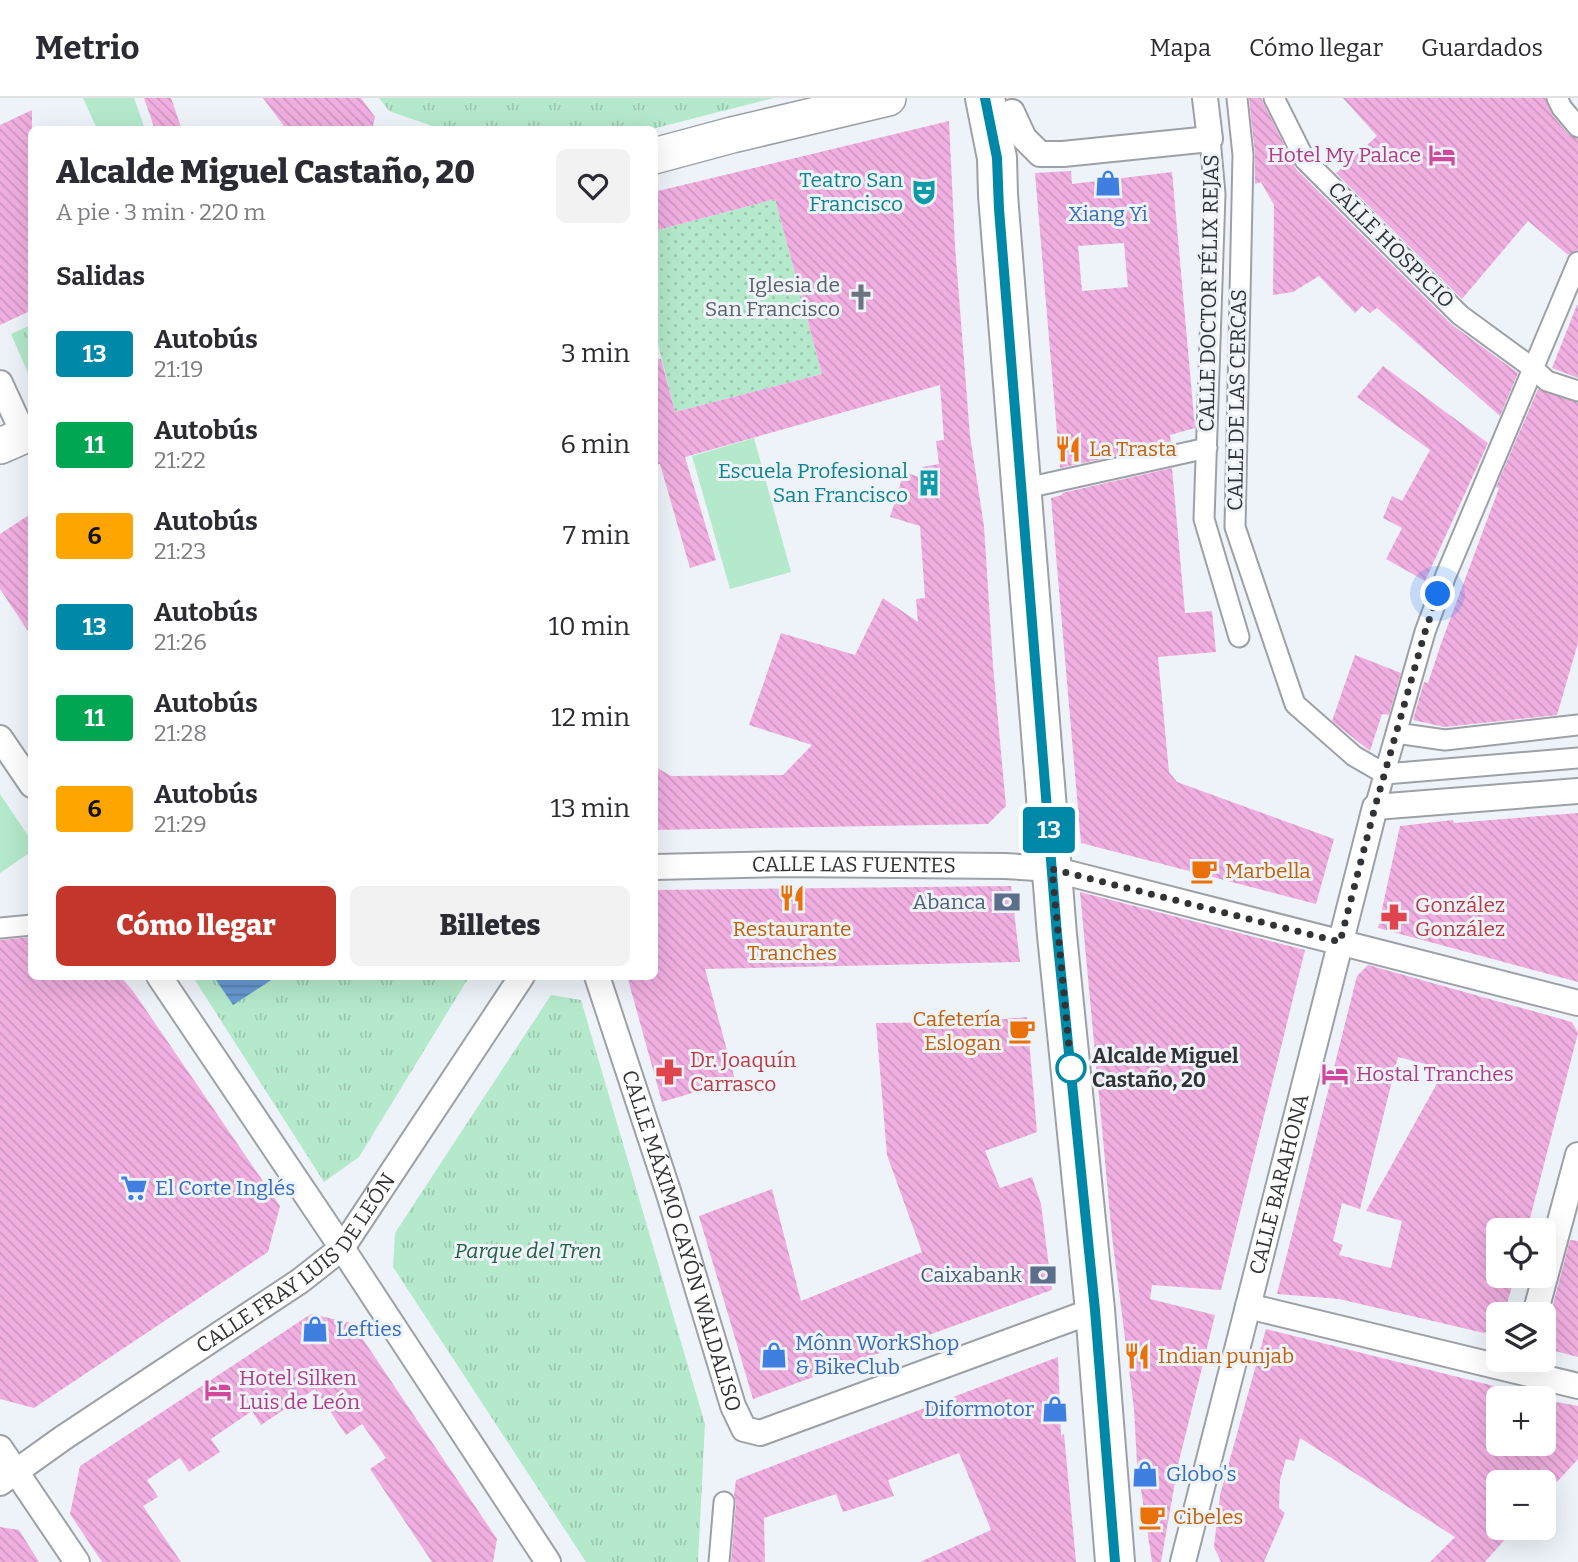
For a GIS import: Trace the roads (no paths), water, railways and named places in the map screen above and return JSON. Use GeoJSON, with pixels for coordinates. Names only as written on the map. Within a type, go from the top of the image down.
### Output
{"type":"FeatureCollection","features":[{"type":"Feature","properties":{"kind":"main road"},"geometry":{"type":"LineString","coordinates":[[658,155],[888,98]]}},
{"type":"Feature","properties":{"kind":"main road"},"geometry":{"type":"LineString","coordinates":[[1003,103],[997,158],[999,209],[1052,869],[1095,1310],[1115,1562]]}},
{"type":"Feature","properties":{"kind":"street"},"geometry":{"type":"LineString","coordinates":[[1003,103],[1024,138],[1040,154],[1063,154],[1210,139],[1205,98]]}},
{"type":"Feature","properties":{"kind":"street","name":"CALLE DE LAS CERCAS"},"geometry":{"type":"LineString","coordinates":[[1237,98],[1244,155],[1235,527],[1295,704],[1354,756],[1385,774]]}},
{"type":"Feature","properties":{"kind":"street","name":"CALLE HOSPICIO"},"geometry":{"type":"LineString","coordinates":[[1274,98],[1306,159],[1460,315],[1547,381],[1578,391]]}},
{"type":"Feature","properties":{"kind":"street"},"geometry":{"type":"LineString","coordinates":[[1557,98],[1578,127]]}},
{"type":"Feature","properties":{"kind":"street","name":"CALLE DOCTOR FÉLIX REJAS"},"geometry":{"type":"LineString","coordinates":[[1210,139],[1214,194],[1204,519],[1239,637]]}},
{"type":"Feature","properties":{"kind":"street"},"geometry":{"type":"LineString","coordinates":[[1577,264],[1446,575],[1425,632],[1375,807],[1578,791]]}},
{"type":"Feature","properties":{"kind":"street"},"geometry":{"type":"LineString","coordinates":[[0,383],[18,438]]}},
{"type":"Feature","properties":{"kind":"street","name":"CALLE DOCTOR FÉLIX REJAS"},"geometry":{"type":"LineString","coordinates":[[1022,489],[1206,448]]}},
{"type":"Feature","properties":{"kind":"street"},"geometry":{"type":"LineString","coordinates":[[1396,733],[1445,740],[1578,725]]}},
{"type":"Feature","properties":{"kind":"street"},"geometry":{"type":"LineString","coordinates":[[0,738],[28,779]]}},
{"type":"Feature","properties":{"kind":"street"},"geometry":{"type":"LineString","coordinates":[[1385,774],[1578,758]]}},
{"type":"Feature","properties":{"kind":"street","name":"CALLE BARAHONA"},"geometry":{"type":"LineString","coordinates":[[1183,1562],[1375,807]]}},
{"type":"Feature","properties":{"kind":"street","name":"CALLE LAS FUENTES"},"geometry":{"type":"LineString","coordinates":[[658,867],[785,863],[1052,869],[1578,1003]]}},
{"type":"Feature","properties":{"kind":"street"},"geometry":{"type":"LineString","coordinates":[[0,928],[28,925]]}},
{"type":"Feature","properties":{"kind":"street"},"geometry":{"type":"LineString","coordinates":[[162,980],[548,1562]]}},
{"type":"Feature","properties":{"kind":"street","name":"CALLE FRAY LUIS DE LEÓN"},"geometry":{"type":"LineString","coordinates":[[8,1477],[84,1423],[300,1281],[342,1248],[519,980]]}},
{"type":"Feature","properties":{"kind":"street","name":"CALLE MÁXIMO CAYÓN WALDALISO"},"geometry":{"type":"LineString","coordinates":[[598,980],[669,1194],[733,1406],[744,1429],[760,1433],[1095,1310]]}},
{"type":"Feature","properties":{"kind":"street"},"geometry":{"type":"LineString","coordinates":[[1538,1302],[1578,1155]]}},
{"type":"Feature","properties":{"kind":"street"},"geometry":{"type":"LineString","coordinates":[[1248,1306],[1486,1358]]}},
{"type":"Feature","properties":{"kind":"street"},"geometry":{"type":"LineString","coordinates":[[1538,1372],[1578,1386]]}},
{"type":"Feature","properties":{"kind":"street"},"geometry":{"type":"LineString","coordinates":[[0,1448],[8,1477],[77,1562]]}},
{"type":"Feature","properties":{"kind":"street"},"geometry":{"type":"LineString","coordinates":[[719,1562],[724,1503]]}},
{"type":"Feature","properties":{"kind":"water"},"geometry":{"type":"Polygon","coordinates":[[[216,980],[271,980],[233,1005],[216,980]]]}},
{"type":"Feature","properties":{"kind":"place","name":"Hotel My Palace"},"geometry":{"type":"Point","coordinates":[1442,155]}},
{"type":"Feature","properties":{"kind":"place","name":"Xiang Yi"},"geometry":{"type":"Point","coordinates":[1108,183]}},
{"type":"Feature","properties":{"kind":"place","name":"Teatro San Francisco"},"geometry":{"type":"Point","coordinates":[924,192]}},
{"type":"Feature","properties":{"kind":"place","name":"Iglesia de San Francisco"},"geometry":{"type":"Point","coordinates":[861,297]}},
{"type":"Feature","properties":{"kind":"place","name":"La Trasta"},"geometry":{"type":"Point","coordinates":[1068,449]}},
{"type":"Feature","properties":{"kind":"place","name":"Escuela Profesional San Francisco"},"geometry":{"type":"Point","coordinates":[929,483]}},
{"type":"Feature","properties":{"kind":"place","name":"Marbella"},"geometry":{"type":"Point","coordinates":[1204,871]}},
{"type":"Feature","properties":{"kind":"place","name":"Restaurante Tranches"},"geometry":{"type":"Point","coordinates":[792,898]}},
{"type":"Feature","properties":{"kind":"place","name":"Abanca"},"geometry":{"type":"Point","coordinates":[1007,902]}},
{"type":"Feature","properties":{"kind":"place","name":"González González"},"geometry":{"type":"Point","coordinates":[1394,917]}},
{"type":"Feature","properties":{"kind":"place","name":"Cafetería Eslogan"},"geometry":{"type":"Point","coordinates":[1022,1031]}},
{"type":"Feature","properties":{"kind":"place","name":"Alcalde Miguel Castaño, 20"},"geometry":{"type":"Point","coordinates":[1071,1068]}},
{"type":"Feature","properties":{"kind":"place","name":"Dr. Joaquín Carrasco"},"geometry":{"type":"Point","coordinates":[669,1072]}},
{"type":"Feature","properties":{"kind":"place","name":"Hostal Tranches"},"geometry":{"type":"Point","coordinates":[1335,1074]}},
{"type":"Feature","properties":{"kind":"place","name":"El Corte Inglés"},"geometry":{"type":"Point","coordinates":[134,1188]}},
{"type":"Feature","properties":{"kind":"place","name":"Caixabank"},"geometry":{"type":"Point","coordinates":[1043,1275]}},
{"type":"Feature","properties":{"kind":"place","name":"Lefties"},"geometry":{"type":"Point","coordinates":[315,1329]}},
{"type":"Feature","properties":{"kind":"place","name":"Mônn WorkShop & BikeClub"},"geometry":{"type":"Point","coordinates":[774,1355]}},
{"type":"Feature","properties":{"kind":"place","name":"Indian punjab"},"geometry":{"type":"Point","coordinates":[1137,1356]}},
{"type":"Feature","properties":{"kind":"place","name":"Hotel Silken Luis de León"},"geometry":{"type":"Point","coordinates":[218,1390]}},
{"type":"Feature","properties":{"kind":"place","name":"Diformotor"},"geometry":{"type":"Point","coordinates":[1055,1409]}},
{"type":"Feature","properties":{"kind":"place","name":"Globo's"},"geometry":{"type":"Point","coordinates":[1145,1474]}},
{"type":"Feature","properties":{"kind":"place","name":"Cibeles"},"geometry":{"type":"Point","coordinates":[1152,1517]}},
{"type":"Feature","properties":{"kind":"park label","name":"Parque del Tren"},"geometry":{"type":"Point","coordinates":[528,1251]}}]}
